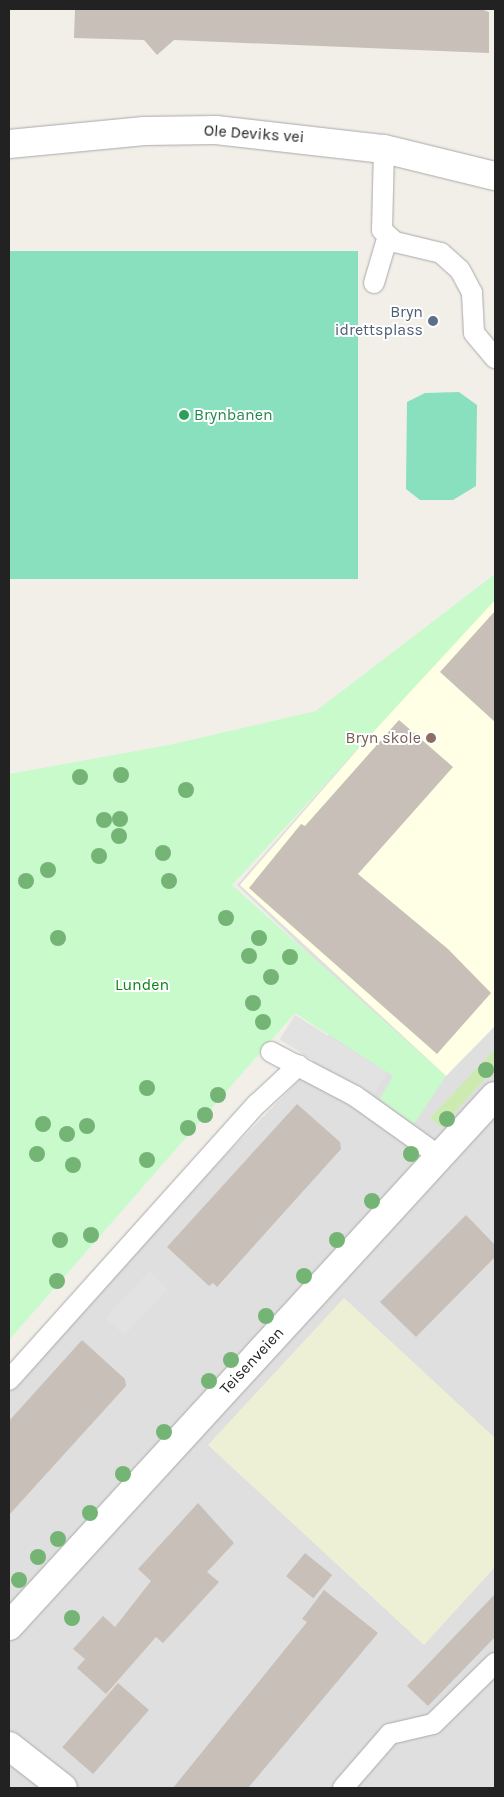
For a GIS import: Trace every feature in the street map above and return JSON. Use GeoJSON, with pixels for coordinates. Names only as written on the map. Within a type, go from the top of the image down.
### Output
{"type":"FeatureCollection","features":[{"type":"Feature","properties":{"kind":"street","name":"Ole Deviks vei"},"geometry":{"type":"LineString","coordinates":[[9,144],[144,131],[216,130],[384,150],[495,176]]}},
{"type":"Feature","properties":{"kind":"street","name":"Teisenveien"},"geometry":{"type":"LineString","coordinates":[[9,1626],[495,1096]]}},
{"type":"Feature","properties":{"kind":"street"},"geometry":{"type":"LineString","coordinates":[[9,1746],[63,1788]]}},
{"type":"Feature","properties":{"kind":"lane"},"geometry":{"type":"LineString","coordinates":[[374,283],[387,239],[379,207],[384,150]]}},
{"type":"Feature","properties":{"kind":"lane"},"geometry":{"type":"LineString","coordinates":[[387,239],[441,253],[460,270],[472,293],[474,333],[495,358]]}},
{"type":"Feature","properties":{"kind":"lane"},"geometry":{"type":"LineString","coordinates":[[272,1052],[355,1096],[439,1156]]}},
{"type":"Feature","properties":{"kind":"lane"},"geometry":{"type":"LineString","coordinates":[[9,1380],[257,1104],[299,1065]]}},
{"type":"Feature","properties":{"kind":"lane"},"geometry":{"type":"LineString","coordinates":[[343,1788],[390,1734],[438,1720],[495,1664]]}},
{"type":"Feature","properties":{"kind":"shaded area"},"geometry":{"type":"Polygon","coordinates":[[[495,591],[495,1788],[9,1788],[9,1376],[306,1073],[352,995],[237,885],[495,591]]]}},
{"type":"Feature","properties":{"kind":"shaded area","name":"Bryn skole"},"geometry":{"type":"Polygon","coordinates":[[[495,591],[495,1026],[446,1076],[240,885],[495,591]]]}},
{"type":"Feature","properties":{"kind":"shaded area"},"geometry":{"type":"Polygon","coordinates":[[[295,1015],[387,1073],[372,1097],[280,1040],[295,1015]]]}},
{"type":"Feature","properties":{"kind":"shaded area"},"geometry":{"type":"Polygon","coordinates":[[[149,1271],[168,1289],[124,1336],[105,1318],[149,1271]]]}},
{"type":"Feature","properties":{"kind":"shaded area"},"geometry":{"type":"Polygon","coordinates":[[[344,1298],[495,1438],[495,1567],[424,1645],[208,1445],[344,1298]]]}},
{"type":"Feature","properties":{"kind":"green space","name":"Brynbanen"},"geometry":{"type":"Polygon","coordinates":[[[9,251],[358,251],[358,579],[9,579],[9,251]]]}},
{"type":"Feature","properties":{"kind":"green space"},"geometry":{"type":"Polygon","coordinates":[[[459,392],[477,405],[476,486],[453,500],[420,500],[406,489],[407,402],[425,393],[459,392]]]}},
{"type":"Feature","properties":{"kind":"green space","name":"Lunden"},"geometry":{"type":"Polygon","coordinates":[[[495,574],[495,600],[232,885],[446,1076],[414,1124],[380,1099],[393,1076],[295,1013],[9,1340],[9,774],[169,745],[316,711],[495,574]]]}},
{"type":"Feature","properties":{"kind":"green space"},"geometry":{"type":"Polygon","coordinates":[[[495,1049],[495,1068],[441,1127],[430,1118],[495,1049]]]}},
{"type":"Feature","properties":{"kind":"building"},"geometry":{"type":"Polygon","coordinates":[[[75,9],[481,9],[489,12],[489,53],[174,40],[157,55],[144,40],[74,38],[75,9]]]}},
{"type":"Feature","properties":{"kind":"building"},"geometry":{"type":"Polygon","coordinates":[[[495,611],[495,722],[440,672],[495,611]]]}},
{"type":"Feature","properties":{"kind":"building"},"geometry":{"type":"Polygon","coordinates":[[[399,720],[453,767],[358,874],[448,949],[491,993],[437,1054],[249,888],[301,824],[305,826],[399,720]]]}},
{"type":"Feature","properties":{"kind":"building"},"geometry":{"type":"Polygon","coordinates":[[[297,1104],[340,1142],[341,1149],[217,1287],[213,1283],[209,1286],[167,1247],[297,1104]]]}},
{"type":"Feature","properties":{"kind":"building"},"geometry":{"type":"Polygon","coordinates":[[[466,1215],[495,1245],[495,1257],[416,1337],[380,1302],[466,1215]]]}},
{"type":"Feature","properties":{"kind":"building"},"geometry":{"type":"Polygon","coordinates":[[[82,1340],[125,1379],[126,1386],[9,1515],[9,1421],[82,1340]]]}},
{"type":"Feature","properties":{"kind":"building"},"geometry":{"type":"Polygon","coordinates":[[[198,1503],[234,1543],[207,1572],[219,1582],[163,1643],[156,1637],[106,1694],[77,1668],[85,1659],[73,1649],[103,1616],[115,1627],[151,1581],[138,1569],[198,1503]]]}},
{"type":"Feature","properties":{"kind":"building"},"geometry":{"type":"Polygon","coordinates":[[[305,1553],[332,1575],[313,1598],[286,1576],[305,1553]]]}},
{"type":"Feature","properties":{"kind":"building"},"geometry":{"type":"Polygon","coordinates":[[[324,1590],[378,1633],[248,1788],[173,1788],[307,1622],[302,1619],[324,1590]]]}},
{"type":"Feature","properties":{"kind":"building"},"geometry":{"type":"Polygon","coordinates":[[[495,1594],[495,1637],[428,1706],[407,1686],[495,1594]]]}},
{"type":"Feature","properties":{"kind":"building"},"geometry":{"type":"Polygon","coordinates":[[[118,1683],[149,1710],[93,1774],[62,1747],[118,1683]]]}},
{"type":"Feature","properties":{"kind":"place","name":"Bryn idrettsplass"},"geometry":{"type":"Point","coordinates":[433,321]}},
{"type":"Feature","properties":{"kind":"place","name":"Brynbanen"},"geometry":{"type":"Point","coordinates":[184,415]}},
{"type":"Feature","properties":{"kind":"place","name":"Bryn skole"},"geometry":{"type":"Point","coordinates":[431,738]}}]}
